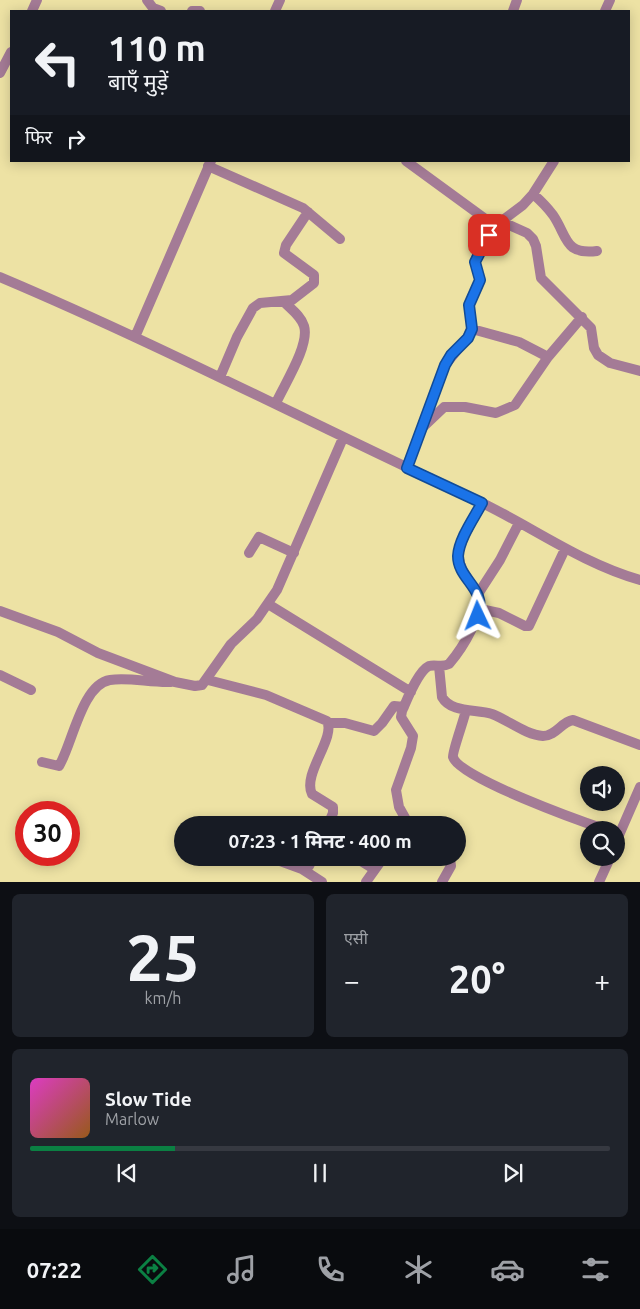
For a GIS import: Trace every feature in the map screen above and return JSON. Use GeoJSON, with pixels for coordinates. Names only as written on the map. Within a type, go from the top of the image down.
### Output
{"type":"FeatureCollection","features":[{"type":"Feature","properties":{"kind":"street"},"geometry":{"type":"LineString","coordinates":[[147,0],[153,8],[158,10]]}},
{"type":"Feature","properties":{"kind":"street"},"geometry":{"type":"LineString","coordinates":[[0,73],[10,54]]}},
{"type":"Feature","properties":{"kind":"street"},"geometry":{"type":"LineString","coordinates":[[407,468],[445,365],[451,355],[468,338],[472,329],[469,305],[480,280],[475,262],[498,223],[523,205],[533,194],[553,162]]}},
{"type":"Feature","properties":{"kind":"street"},"geometry":{"type":"LineString","coordinates":[[135,337],[210,164],[290,201],[308,212],[340,240]]}},
{"type":"Feature","properties":{"kind":"street"},"geometry":{"type":"LineString","coordinates":[[419,165],[448,194],[498,223],[527,233],[533,239],[536,246],[540,278],[549,289],[582,317],[591,328],[594,348],[598,355],[610,363],[640,371]]}},
{"type":"Feature","properties":{"kind":"street"},"geometry":{"type":"LineString","coordinates":[[533,194],[552,214],[568,244],[575,250],[584,252],[597,251]]}},
{"type":"Feature","properties":{"kind":"street"},"geometry":{"type":"LineString","coordinates":[[220,377],[237,337],[253,308],[260,303],[284,302],[300,296],[314,283],[314,276],[284,253],[286,245],[308,212]]}},
{"type":"Feature","properties":{"kind":"street"},"geometry":{"type":"LineString","coordinates":[[0,276],[276,403],[343,438],[482,503],[565,549],[640,580]]}},
{"type":"Feature","properties":{"kind":"street"},"geometry":{"type":"LineString","coordinates":[[276,403],[302,350],[305,337],[304,326],[299,317],[284,302]]}},
{"type":"Feature","properties":{"kind":"street"},"geometry":{"type":"LineString","coordinates":[[420,430],[444,408],[465,407],[496,413],[515,405],[548,357],[582,317]]}},
{"type":"Feature","properties":{"kind":"street"},"geometry":{"type":"LineString","coordinates":[[472,329],[519,342],[548,357]]}},
{"type":"Feature","properties":{"kind":"street"},"geometry":{"type":"LineString","coordinates":[[0,611],[58,632],[98,653],[174,682],[195,686],[202,684],[208,680],[230,644],[257,620],[268,604],[294,553],[343,438]]}},
{"type":"Feature","properties":{"kind":"street"},"geometry":{"type":"LineString","coordinates":[[404,816],[399,807],[396,790],[413,742],[410,729],[401,717],[411,692],[424,670],[433,665],[444,667],[453,660],[480,609],[478,594],[461,566],[458,553],[482,503]]}},
{"type":"Feature","properties":{"kind":"street"},"geometry":{"type":"LineString","coordinates":[[478,594],[500,560],[518,523]]}},
{"type":"Feature","properties":{"kind":"street"},"geometry":{"type":"LineString","coordinates":[[248,553],[259,537],[294,553]]}},
{"type":"Feature","properties":{"kind":"street"},"geometry":{"type":"LineString","coordinates":[[480,609],[499,613],[525,626],[529,626],[565,549]]}},
{"type":"Feature","properties":{"kind":"street"},"geometry":{"type":"LineString","coordinates":[[623,574],[640,586]]}},
{"type":"Feature","properties":{"kind":"street"},"geometry":{"type":"LineString","coordinates":[[268,604],[411,692]]}},
{"type":"Feature","properties":{"kind":"street"},"geometry":{"type":"LineString","coordinates":[[439,666],[440,690],[445,703],[451,706],[490,714],[542,736],[554,732],[565,723],[574,720],[640,745]]}},
{"type":"Feature","properties":{"kind":"street"},"geometry":{"type":"LineString","coordinates":[[0,675],[30,690]]}},
{"type":"Feature","properties":{"kind":"street"},"geometry":{"type":"LineString","coordinates":[[42,762],[59,766],[89,696],[101,682],[120,679],[158,683],[174,682]]}},
{"type":"Feature","properties":{"kind":"street"},"geometry":{"type":"LineString","coordinates":[[208,680],[266,695],[324,718],[329,723],[345,724],[374,731],[394,706],[404,707]]}},
{"type":"Feature","properties":{"kind":"street"},"geometry":{"type":"LineString","coordinates":[[466,710],[462,730],[453,750],[453,757],[457,765],[499,788],[584,821]]}},
{"type":"Feature","properties":{"kind":"street"},"geometry":{"type":"LineString","coordinates":[[329,723],[310,784],[312,794],[333,807],[332,816]]}},
{"type":"Feature","properties":{"kind":"street"},"geometry":{"type":"LineString","coordinates":[[624,821],[640,787]]}},
{"type":"Feature","properties":{"kind":"street"},"geometry":{"type":"LineString","coordinates":[[292,866],[322,882]]}},
{"type":"Feature","properties":{"kind":"street"},"geometry":{"type":"LineString","coordinates":[[302,870],[309,866]]}},
{"type":"Feature","properties":{"kind":"street"},"geometry":{"type":"LineString","coordinates":[[369,866],[374,869]]}},
{"type":"Feature","properties":{"kind":"street"},"geometry":{"type":"LineString","coordinates":[[366,882],[376,866]]}},
{"type":"Feature","properties":{"kind":"street"},"geometry":{"type":"LineString","coordinates":[[442,882],[450,866]]}},
{"type":"Feature","properties":{"kind":"street"},"geometry":{"type":"LineString","coordinates":[[599,882],[606,866]]}},
{"type":"Feature","properties":{"kind":"route"},"geometry":{"type":"LineString","coordinates":[[478,616],[480,609],[478,594],[458,560],[458,553],[482,503],[407,468],[445,365],[451,355],[468,338],[472,329],[469,305],[472,294],[479,285],[480,280],[475,262],[489,235]]}}]}
